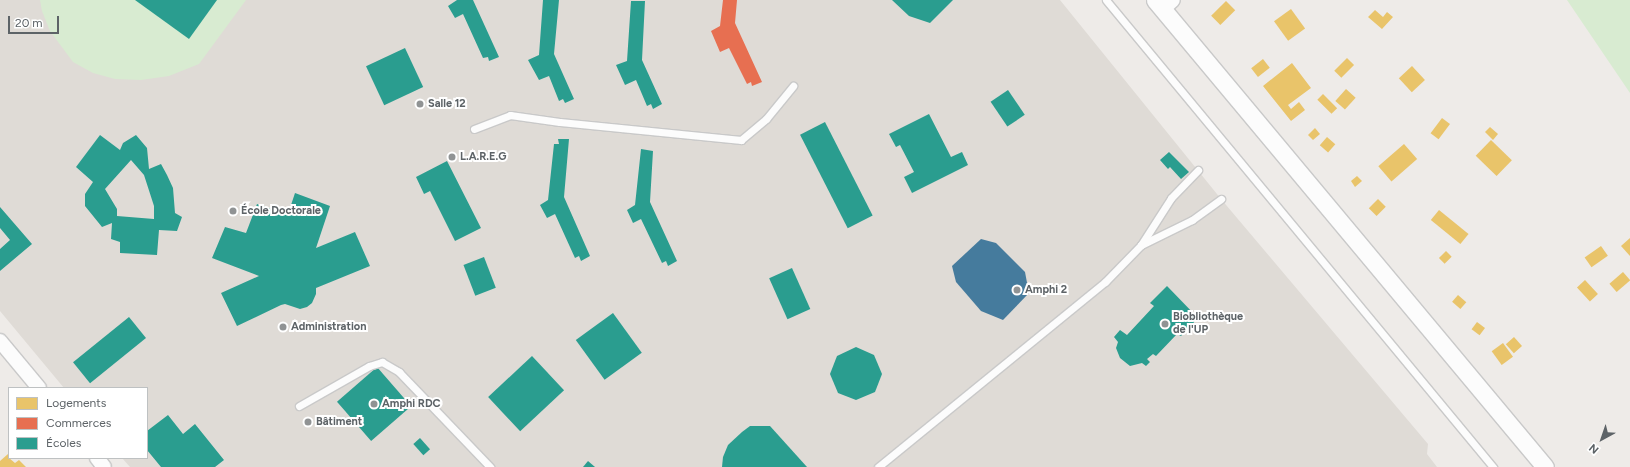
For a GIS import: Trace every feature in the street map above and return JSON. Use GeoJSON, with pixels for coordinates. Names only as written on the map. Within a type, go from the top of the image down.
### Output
{"type":"FeatureCollection","features":[{"type":"Feature","properties":{"kind":"street"},"geometry":{"type":"LineString","coordinates":[[1164,3],[1545,467]]}},
{"type":"Feature","properties":{"kind":"street"},"geometry":{"type":"LineString","coordinates":[[0,341],[38,387]]}},
{"type":"Feature","properties":{"kind":"street"},"geometry":{"type":"LineString","coordinates":[[98,459],[104,467]]}},
{"type":"Feature","properties":{"kind":"lane"},"geometry":{"type":"LineString","coordinates":[[1106,0],[1493,467]]}},
{"type":"Feature","properties":{"kind":"lane"},"geometry":{"type":"LineString","coordinates":[[474,128],[510,115],[560,122],[741,140],[766,119],[793,86]]}},
{"type":"Feature","properties":{"kind":"lane"},"geometry":{"type":"LineString","coordinates":[[878,467],[1060,321],[1105,282],[1141,245],[1171,198],[1198,170]]}},
{"type":"Feature","properties":{"kind":"lane"},"geometry":{"type":"LineString","coordinates":[[1141,245],[1192,220],[1221,198]]}},
{"type":"Feature","properties":{"kind":"lane"},"geometry":{"type":"LineString","coordinates":[[299,406],[369,366],[382,362],[399,372],[490,467]]}},
{"type":"Feature","properties":{"kind":"shaded area"},"geometry":{"type":"Polygon","coordinates":[[[0,0],[1060,0],[1221,199],[1428,444],[1427,454],[1437,467],[130,467],[123,459],[148,459],[148,387],[63,387],[0,311],[0,0]]]}},
{"type":"Feature","properties":{"kind":"green space"},"geometry":{"type":"Polygon","coordinates":[[[40,0],[246,0],[199,64],[169,76],[141,80],[115,79],[93,73],[73,62],[50,31],[42,11],[40,0]]]}},
{"type":"Feature","properties":{"kind":"green space"},"geometry":{"type":"Polygon","coordinates":[[[1567,0],[1630,0],[1630,93],[1567,0]]]}},
{"type":"Feature","properties":{"kind":"building: Logements"},"geometry":{"type":"Polygon","coordinates":[[[1226,1],[1235,10],[1220,25],[1211,16],[1226,1]]]}},
{"type":"Feature","properties":{"kind":"building: Logements"},"geometry":{"type":"Polygon","coordinates":[[[1291,9],[1305,28],[1288,41],[1274,21],[1291,9]]]}},
{"type":"Feature","properties":{"kind":"building: Logements"},"geometry":{"type":"Polygon","coordinates":[[[1375,10],[1383,17],[1387,12],[1393,17],[1382,29],[1368,17],[1375,10]]]}},
{"type":"Feature","properties":{"kind":"building: Logements"},"geometry":{"type":"Polygon","coordinates":[[[1347,58],[1354,65],[1341,78],[1334,71],[1347,58]]]}},
{"type":"Feature","properties":{"kind":"building: Logements"},"geometry":{"type":"Polygon","coordinates":[[[1263,59],[1270,68],[1258,77],[1251,68],[1263,59]]]}},
{"type":"Feature","properties":{"kind":"building: Logements"},"geometry":{"type":"Polygon","coordinates":[[[1292,63],[1311,88],[1288,105],[1291,109],[1299,102],[1305,110],[1291,121],[1263,86],[1292,63]]]}},
{"type":"Feature","properties":{"kind":"building: Logements"},"geometry":{"type":"Polygon","coordinates":[[[1412,66],[1425,80],[1412,92],[1399,78],[1412,66]]]}},
{"type":"Feature","properties":{"kind":"building: Logements"},"geometry":{"type":"Polygon","coordinates":[[[1346,89],[1356,98],[1345,110],[1335,101],[1346,89]]]}},
{"type":"Feature","properties":{"kind":"building: Logements"},"geometry":{"type":"Polygon","coordinates":[[[1323,94],[1337,108],[1331,114],[1317,100],[1323,94]]]}},
{"type":"Feature","properties":{"kind":"building: Logements"},"geometry":{"type":"Polygon","coordinates":[[[1442,118],[1450,124],[1439,139],[1431,133],[1442,118]]]}},
{"type":"Feature","properties":{"kind":"building: Logements"},"geometry":{"type":"Polygon","coordinates":[[[1490,127],[1498,134],[1493,140],[1485,132],[1490,127]]]}},
{"type":"Feature","properties":{"kind":"building: Logements"},"geometry":{"type":"Polygon","coordinates":[[[1315,128],[1320,134],[1313,140],[1308,135],[1315,128]]]}},
{"type":"Feature","properties":{"kind":"building: Logements"},"geometry":{"type":"Polygon","coordinates":[[[1327,137],[1335,144],[1328,153],[1320,145],[1327,137]]]}},
{"type":"Feature","properties":{"kind":"building: Logements"},"geometry":{"type":"Polygon","coordinates":[[[1491,140],[1512,160],[1497,176],[1476,156],[1491,140]]]}},
{"type":"Feature","properties":{"kind":"building: Logements"},"geometry":{"type":"Polygon","coordinates":[[[1404,144],[1417,159],[1391,181],[1378,166],[1404,144]]]}},
{"type":"Feature","properties":{"kind":"building: Logements"},"geometry":{"type":"Polygon","coordinates":[[[1357,176],[1362,181],[1355,187],[1351,181],[1357,176]]]}},
{"type":"Feature","properties":{"kind":"building: Logements"},"geometry":{"type":"Polygon","coordinates":[[[1378,199],[1386,207],[1377,216],[1369,208],[1378,199]]]}},
{"type":"Feature","properties":{"kind":"building: Logements"},"geometry":{"type":"Polygon","coordinates":[[[1439,210],[1469,234],[1460,244],[1431,220],[1439,210]]]}},
{"type":"Feature","properties":{"kind":"building: Logements"},"geometry":{"type":"Polygon","coordinates":[[[1630,238],[1630,256],[1621,246],[1630,238]]]}},
{"type":"Feature","properties":{"kind":"building: Logements"},"geometry":{"type":"Polygon","coordinates":[[[1601,246],[1608,256],[1591,267],[1585,257],[1601,246]]]}},
{"type":"Feature","properties":{"kind":"building: Logements"},"geometry":{"type":"Polygon","coordinates":[[[1446,251],[1452,257],[1445,264],[1439,258],[1446,251]]]}},
{"type":"Feature","properties":{"kind":"building: Logements"},"geometry":{"type":"Polygon","coordinates":[[[1623,272],[1630,280],[1617,292],[1609,284],[1623,272]]]}},
{"type":"Feature","properties":{"kind":"building: Logements"},"geometry":{"type":"Polygon","coordinates":[[[1585,280],[1598,294],[1590,301],[1577,288],[1585,280]]]}},
{"type":"Feature","properties":{"kind":"building: Logements"},"geometry":{"type":"Polygon","coordinates":[[[1458,295],[1466,302],[1460,309],[1452,302],[1458,295]]]}},
{"type":"Feature","properties":{"kind":"building: Logements"},"geometry":{"type":"Polygon","coordinates":[[[1477,322],[1485,328],[1480,335],[1472,329],[1477,322]]]}},
{"type":"Feature","properties":{"kind":"building: Logements"},"geometry":{"type":"Polygon","coordinates":[[[1514,337],[1522,346],[1514,353],[1506,344],[1514,337]]]}},
{"type":"Feature","properties":{"kind":"building: Logements"},"geometry":{"type":"Polygon","coordinates":[[[1503,343],[1513,357],[1502,365],[1492,351],[1503,343]]]}},
{"type":"Feature","properties":{"kind":"building: Logements"},"geometry":{"type":"Polygon","coordinates":[[[8,454],[8,459],[15,463],[19,460],[26,467],[0,467],[0,461],[8,454]]]}},
{"type":"Feature","properties":{"kind":"building: Commerces"},"geometry":{"type":"Polygon","coordinates":[[[723,0],[737,0],[735,23],[762,82],[752,86],[751,82],[747,84],[729,48],[720,52],[711,31],[720,26],[723,0]]]}},
{"type":"Feature","properties":{"kind":"building: Écoles"},"geometry":{"type":"Polygon","coordinates":[[[135,0],[217,0],[189,39],[135,0]]]}},
{"type":"Feature","properties":{"kind":"building: Écoles"},"geometry":{"type":"Polygon","coordinates":[[[457,0],[473,0],[499,57],[489,61],[488,57],[483,58],[463,14],[455,18],[448,6],[457,0]]]}},
{"type":"Feature","properties":{"kind":"building: Écoles"},"geometry":{"type":"Polygon","coordinates":[[[543,0],[559,0],[554,54],[574,99],[565,103],[563,99],[559,101],[549,76],[539,80],[528,60],[539,55],[543,0]]]}},
{"type":"Feature","properties":{"kind":"building: Écoles"},"geometry":{"type":"Polygon","coordinates":[[[892,0],[953,0],[930,23],[909,16],[892,0]]]}},
{"type":"Feature","properties":{"kind":"building: Écoles"},"geometry":{"type":"Polygon","coordinates":[[[631,1],[645,1],[642,60],[662,104],[653,109],[651,104],[647,106],[636,80],[625,85],[616,65],[627,61],[631,1]]]}},
{"type":"Feature","properties":{"kind":"building: Écoles"},"geometry":{"type":"Polygon","coordinates":[[[405,48],[423,87],[384,105],[366,66],[405,48]]]}},
{"type":"Feature","properties":{"kind":"building: Écoles"},"geometry":{"type":"Polygon","coordinates":[[[1008,90],[1025,115],[1007,127],[991,102],[1008,90]]]}},
{"type":"Feature","properties":{"kind":"building: Écoles"},"geometry":{"type":"Polygon","coordinates":[[[929,114],[951,157],[962,152],[968,165],[912,193],[904,177],[914,172],[900,145],[896,147],[889,134],[929,114]]]}},
{"type":"Feature","properties":{"kind":"building: Écoles"},"geometry":{"type":"Polygon","coordinates":[[[825,122],[873,216],[848,228],[800,135],[825,122]]]}},
{"type":"Feature","properties":{"kind":"building: Écoles"},"geometry":{"type":"Polygon","coordinates":[[[100,135],[120,150],[123,143],[136,135],[147,148],[149,169],[161,164],[173,188],[175,213],[182,217],[177,231],[159,230],[157,255],[120,253],[120,242],[111,239],[112,223],[102,227],[85,206],[85,194],[93,182],[76,167],[100,135]],[[131,160],[105,189],[117,209],[117,216],[154,219],[154,206],[144,175],[131,160]]]}},
{"type":"Feature","properties":{"kind":"building: Écoles"},"geometry":{"type":"Polygon","coordinates":[[[558,139],[569,139],[564,197],[590,256],[581,261],[579,256],[575,258],[555,214],[547,218],[540,205],[548,200],[554,144],[559,144],[558,139]]]}},
{"type":"Feature","properties":{"kind":"building: Écoles"},"geometry":{"type":"Polygon","coordinates":[[[641,149],[653,151],[650,202],[677,261],[668,266],[666,261],[662,263],[641,219],[633,223],[627,210],[635,205],[641,149]]]}},
{"type":"Feature","properties":{"kind":"building: Écoles"},"geometry":{"type":"Polygon","coordinates":[[[1169,152],[1189,172],[1181,179],[1170,167],[1168,169],[1160,160],[1169,152]]]}},
{"type":"Feature","properties":{"kind":"building: Écoles"},"geometry":{"type":"Polygon","coordinates":[[[447,161],[481,228],[455,241],[430,191],[424,194],[416,177],[447,161]]]}},
{"type":"Feature","properties":{"kind":"building: Écoles"},"geometry":{"type":"Polygon","coordinates":[[[295,193],[330,206],[316,248],[355,232],[370,266],[316,288],[316,294],[312,303],[307,307],[300,309],[285,304],[281,305],[237,326],[221,293],[259,276],[212,258],[225,227],[246,233],[257,204],[288,214],[295,193]]]}},
{"type":"Feature","properties":{"kind":"building: Écoles"},"geometry":{"type":"Polygon","coordinates":[[[0,207],[32,244],[0,271],[0,249],[10,240],[0,228],[0,207]]]}},
{"type":"Feature","properties":{"kind":"building: Écoles"},"geometry":{"type":"Polygon","coordinates":[[[484,257],[496,288],[475,296],[463,265],[484,257]]]}},
{"type":"Feature","properties":{"kind":"building: Écoles"},"geometry":{"type":"Polygon","coordinates":[[[792,268],[810,309],[787,319],[769,278],[792,268]]]}},
{"type":"Feature","properties":{"kind":"building: Écoles","name":"Biobliothèque de l'UP"},"geometry":{"type":"Polygon","coordinates":[[[1167,286],[1198,318],[1181,336],[1177,334],[1156,356],[1153,354],[1147,359],[1150,362],[1146,366],[1142,363],[1130,366],[1120,358],[1116,348],[1118,342],[1114,337],[1120,330],[1127,335],[1154,306],[1150,303],[1167,286]]]}},
{"type":"Feature","properties":{"kind":"building: Écoles"},"geometry":{"type":"Polygon","coordinates":[[[613,313],[642,353],[605,380],[576,340],[613,313]]]}},
{"type":"Feature","properties":{"kind":"building: Écoles"},"geometry":{"type":"Polygon","coordinates":[[[129,317],[146,338],[90,383],[73,362],[129,317]]]}},
{"type":"Feature","properties":{"kind":"building: Écoles"},"geometry":{"type":"Polygon","coordinates":[[[856,347],[874,355],[882,374],[875,392],[856,400],[838,393],[830,374],[837,356],[856,347]]]}},
{"type":"Feature","properties":{"kind":"building: Écoles"},"geometry":{"type":"Polygon","coordinates":[[[532,356],[564,390],[520,431],[488,397],[532,356]]]}},
{"type":"Feature","properties":{"kind":"building: Écoles","name":"Amphi RDC"},"geometry":{"type":"Polygon","coordinates":[[[377,367],[411,406],[371,441],[337,402],[377,367]]]}},
{"type":"Feature","properties":{"kind":"building: Écoles"},"geometry":{"type":"Polygon","coordinates":[[[168,415],[183,434],[195,424],[224,460],[215,467],[161,467],[148,451],[148,430],[168,415]]]}},
{"type":"Feature","properties":{"kind":"building: Écoles"},"geometry":{"type":"Polygon","coordinates":[[[750,426],[770,426],[807,467],[722,467],[723,457],[728,445],[750,426]]]}},
{"type":"Feature","properties":{"kind":"building: Écoles"},"geometry":{"type":"Polygon","coordinates":[[[420,438],[430,449],[423,455],[413,444],[420,438]]]}},
{"type":"Feature","properties":{"kind":"building: Écoles"},"geometry":{"type":"Polygon","coordinates":[[[588,461],[595,467],[583,467],[588,461]]]}},
{"type":"Feature","properties":{"kind":"building: Public"},"geometry":{"type":"Polygon","coordinates":[[[981,239],[996,243],[1025,272],[1029,293],[1003,320],[981,311],[956,282],[952,266],[981,239]]]}},
{"type":"Feature","properties":{"kind":"place","name":"Salle 12"},"geometry":{"type":"Point","coordinates":[420,104]}},
{"type":"Feature","properties":{"kind":"place","name":"L.A.R.E.G"},"geometry":{"type":"Point","coordinates":[452,157]}},
{"type":"Feature","properties":{"kind":"place","name":"École Doctorale"},"geometry":{"type":"Point","coordinates":[233,211]}},
{"type":"Feature","properties":{"kind":"place","name":"Amphi 2"},"geometry":{"type":"Point","coordinates":[1017,290]}},
{"type":"Feature","properties":{"kind":"place","name":"Biobliothèque de l'UP"},"geometry":{"type":"Point","coordinates":[1165,324]}},
{"type":"Feature","properties":{"kind":"place","name":"Administration"},"geometry":{"type":"Point","coordinates":[283,327]}},
{"type":"Feature","properties":{"kind":"place","name":"Amphi RDC"},"geometry":{"type":"Point","coordinates":[374,404]}},
{"type":"Feature","properties":{"kind":"place","name":"Bâtiment"},"geometry":{"type":"Point","coordinates":[308,422]}}]}
